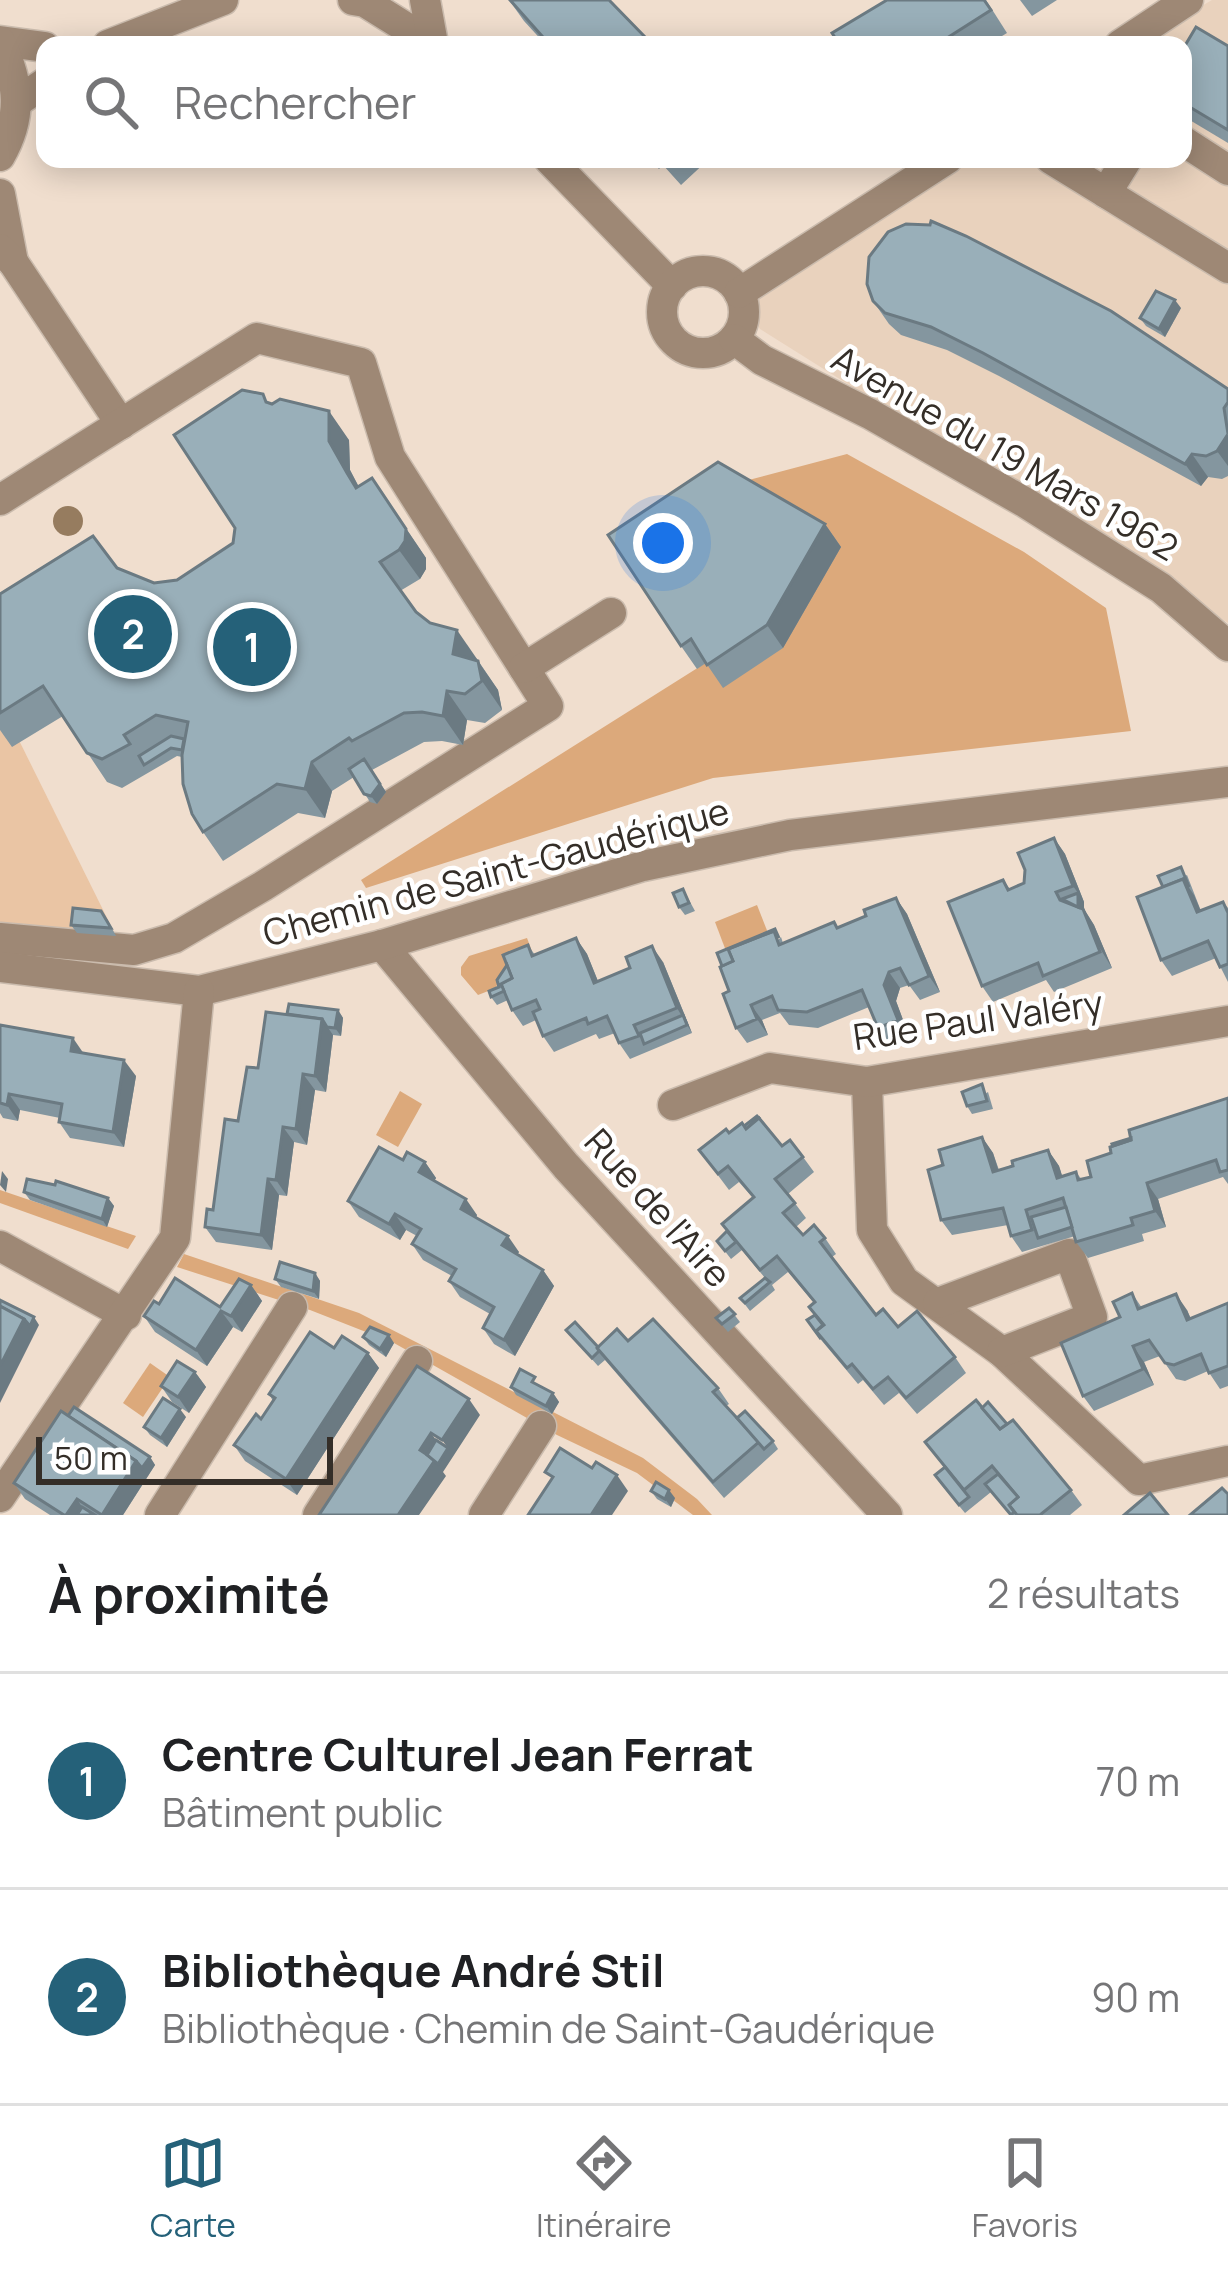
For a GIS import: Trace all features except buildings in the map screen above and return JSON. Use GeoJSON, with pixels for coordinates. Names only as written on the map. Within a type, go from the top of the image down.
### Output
{"type":"FeatureCollection","features":[{"type":"Feature","properties":{"kind":"street"},"geometry":{"type":"LineString","coordinates":[[131,36],[223,0]]}},
{"type":"Feature","properties":{"kind":"street"},"geometry":{"type":"LineString","coordinates":[[353,0],[421,36]]}},
{"type":"Feature","properties":{"kind":"street"},"geometry":{"type":"LineString","coordinates":[[425,0],[432,36]]}},
{"type":"Feature","properties":{"kind":"street"},"geometry":{"type":"LineString","coordinates":[[1134,36],[1188,0]]}},
{"type":"Feature","properties":{"kind":"street"},"geometry":{"type":"LineString","coordinates":[[0,42],[36,46]]}},
{"type":"Feature","properties":{"kind":"street"},"geometry":{"type":"LineString","coordinates":[[0,42],[14,70],[18,101],[12,136],[0,156]]}},
{"type":"Feature","properties":{"kind":"street"},"geometry":{"type":"LineString","coordinates":[[18,101],[36,89]]}},
{"type":"Feature","properties":{"kind":"street"},"geometry":{"type":"LineString","coordinates":[[1192,147],[1228,170]]}},
{"type":"Feature","properties":{"kind":"street"},"geometry":{"type":"LineString","coordinates":[[558,168],[673,286]]}},
{"type":"Feature","properties":{"kind":"street"},"geometry":{"type":"LineString","coordinates":[[739,293],[933,168]]}},
{"type":"Feature","properties":{"kind":"street"},"geometry":{"type":"LineString","coordinates":[[1066,168],[1228,268]]}},
{"type":"Feature","properties":{"kind":"street"},"geometry":{"type":"LineString","coordinates":[[1106,193],[1121,168]]}},
{"type":"Feature","properties":{"kind":"street"},"geometry":{"type":"LineString","coordinates":[[0,194],[6,256],[121,424]]}},
{"type":"Feature","properties":{"kind":"street"},"geometry":{"type":"LineString","coordinates":[[702,272],[727,280],[739,293],[744,314],[734,339],[711,352],[698,353],[674,341],[662,317],[663,303],[673,286],[689,274],[702,272]]}},
{"type":"Feature","properties":{"kind":"street"},"geometry":{"type":"LineString","coordinates":[[0,500],[257,338],[361,363],[390,458],[548,706],[174,938],[134,950],[0,938]]}},
{"type":"Feature","properties":{"kind":"street","name":"Avenue du 19 Mars 1962"},"geometry":{"type":"LineString","coordinates":[[734,339],[762,360],[870,414],[1026,503],[1161,588],[1228,646]]}},
{"type":"Feature","properties":{"kind":"street"},"geometry":{"type":"LineString","coordinates":[[524,668],[611,613]]}},
{"type":"Feature","properties":{"kind":"street","name":"Chemin de Saint-Gaudérique"},"geometry":{"type":"LineString","coordinates":[[0,967],[200,991],[382,945],[643,866],[790,836],[1228,782]]}},
{"type":"Feature","properties":{"kind":"street","name":"Rue de l'Aire"},"geometry":{"type":"LineString","coordinates":[[382,945],[566,1166],[887,1515]]}},
{"type":"Feature","properties":{"kind":"street"},"geometry":{"type":"LineString","coordinates":[[0,1497],[175,1238],[200,991]]}},
{"type":"Feature","properties":{"kind":"street","name":"Rue Paul Valéry"},"geometry":{"type":"LineString","coordinates":[[673,1106],[770,1068],[867,1082],[1228,1022]]}},
{"type":"Feature","properties":{"kind":"street"},"geometry":{"type":"LineString","coordinates":[[867,1082],[872,1230],[904,1282],[1002,1352],[1138,1480],[1228,1461]]}},
{"type":"Feature","properties":{"kind":"street"},"geometry":{"type":"LineString","coordinates":[[0,1246],[126,1315]]}},
{"type":"Feature","properties":{"kind":"street"},"geometry":{"type":"LineString","coordinates":[[938,1303],[1069,1254],[1092,1317],[1002,1352]]}},
{"type":"Feature","properties":{"kind":"street"},"geometry":{"type":"LineString","coordinates":[[160,1515],[292,1307]]}},
{"type":"Feature","properties":{"kind":"street"},"geometry":{"type":"LineString","coordinates":[[317,1515],[417,1360]]}},
{"type":"Feature","properties":{"kind":"street"},"geometry":{"type":"LineString","coordinates":[[484,1515],[541,1426]]}},
{"type":"Feature","properties":{"kind":"shaded area"},"geometry":{"type":"Polygon","coordinates":[[[1212,0],[1228,0],[1228,623],[760,329],[739,293],[933,168],[1192,168],[1192,36],[1150,36],[1212,0]]]}},
{"type":"Feature","properties":{"kind":"shaded area"},"geometry":{"type":"Polygon","coordinates":[[[847,454],[1024,552],[1106,608],[1131,731],[713,778],[366,888],[361,880],[707,662],[745,481],[847,454]]]}},
{"type":"Feature","properties":{"kind":"shaded area"},"geometry":{"type":"Polygon","coordinates":[[[0,702],[116,936],[0,926],[0,702]]]}},
{"type":"Feature","properties":{"kind":"shaded area"},"geometry":{"type":"Polygon","coordinates":[[[757,905],[768,933],[726,951],[715,922],[757,905]]]}},
{"type":"Feature","properties":{"kind":"shaded area"},"geometry":{"type":"Polygon","coordinates":[[[527,938],[533,954],[498,981],[496,988],[478,995],[461,975],[469,956],[527,938]]]}},
{"type":"Feature","properties":{"kind":"shaded area"},"geometry":{"type":"Polygon","coordinates":[[[400,1091],[422,1104],[398,1147],[376,1135],[400,1091]]]}},
{"type":"Feature","properties":{"kind":"shaded area"},"geometry":{"type":"Polygon","coordinates":[[[0,1190],[136,1236],[128,1249],[0,1203],[0,1190]]]}},
{"type":"Feature","properties":{"kind":"shaded area"},"geometry":{"type":"Polygon","coordinates":[[[184,1254],[359,1313],[643,1458],[712,1515],[693,1515],[637,1473],[557,1435],[394,1343],[177,1267],[184,1254]]]}},
{"type":"Feature","properties":{"kind":"shaded area"},"geometry":{"type":"Polygon","coordinates":[[[150,1363],[170,1377],[143,1417],[123,1403],[150,1363]]]}},
{"type":"Feature","properties":{"kind":"place","name":"Bibliothèque André Stil"},"geometry":{"type":"Point","coordinates":[133,634]}},
{"type":"Feature","properties":{"kind":"place","name":"Centre Culturel Jean Ferrat"},"geometry":{"type":"Point","coordinates":[252,647]}}]}
